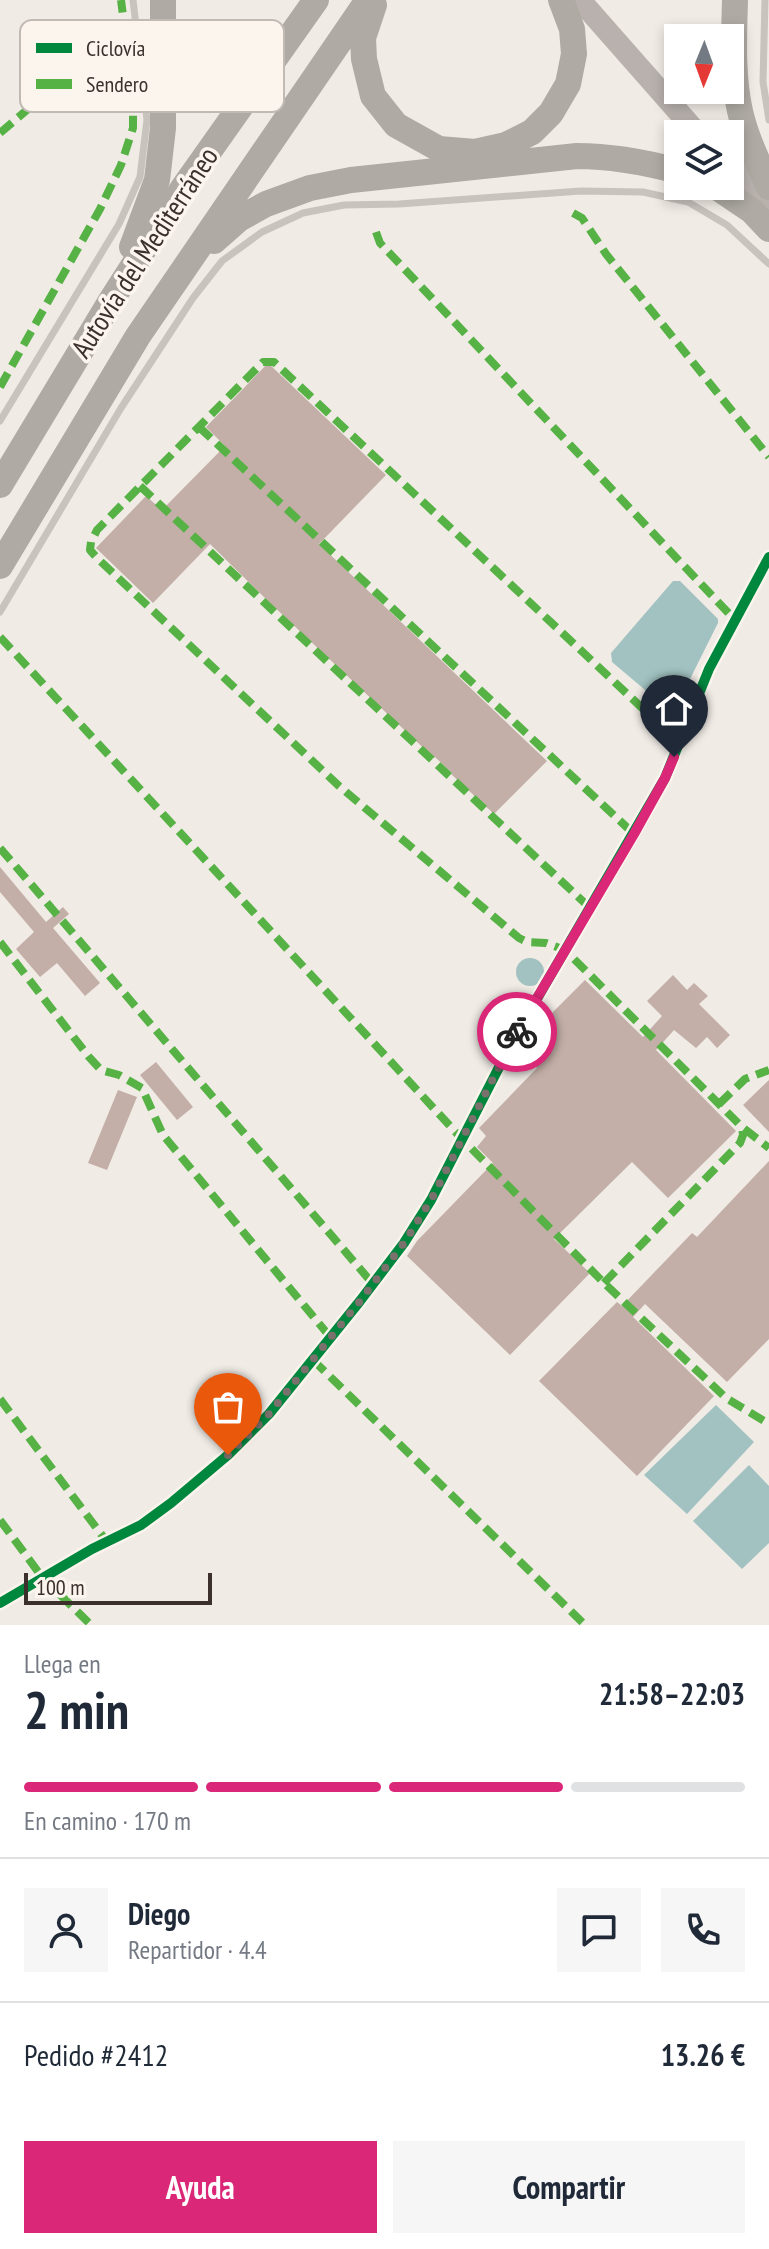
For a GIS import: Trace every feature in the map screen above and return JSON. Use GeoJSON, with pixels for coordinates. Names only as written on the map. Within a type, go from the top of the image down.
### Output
{"type":"FeatureCollection","features":[{"type":"Feature","properties":{"kind":"highway","name":"Autovía del Mediterráneo"},"geometry":{"type":"LineString","coordinates":[[284,45],[316,0]]}},
{"type":"Feature","properties":{"kind":"highway","name":"Autovía del Mediterráneo"},"geometry":{"type":"LineString","coordinates":[[284,99],[354,0]]}},
{"type":"Feature","properties":{"kind":"highway"},"geometry":{"type":"LineString","coordinates":[[0,566],[138,336],[368,0]]}},
{"type":"Feature","properties":{"kind":"highway"},"geometry":{"type":"LineString","coordinates":[[377,0],[363,38],[364,59],[373,96],[396,125],[417,137],[439,149],[475,152],[506,145],[532,132],[551,113],[568,84],[574,54],[572,29],[561,0]]}},
{"type":"Feature","properties":{"kind":"highway"},"geometry":{"type":"LineString","coordinates":[[735,0],[734,71],[740,112],[749,145],[769,187]]}},
{"type":"Feature","properties":{"kind":"highway"},"geometry":{"type":"LineString","coordinates":[[112,299],[157,180],[163,112]]}},
{"type":"Feature","properties":{"kind":"highway","name":"Autovía del Mediterráneo"},"geometry":{"type":"LineString","coordinates":[[0,485],[112,299],[183,188],[237,112]]}},
{"type":"Feature","properties":{"kind":"highway","name":"Autovía del Mediterráneo"},"geometry":{"type":"LineString","coordinates":[[0,547],[134,322],[275,112]]}},
{"type":"Feature","properties":{"kind":"highway"},"geometry":{"type":"LineString","coordinates":[[187,264],[239,219],[266,204],[310,188],[351,180],[577,156],[638,160],[664,167]]}},
{"type":"Feature","properties":{"kind":"highway"},"geometry":{"type":"LineString","coordinates":[[736,200],[752,211],[769,229]]}},
{"type":"Feature","properties":{"kind":"main road"},"geometry":{"type":"LineString","coordinates":[[580,0],[686,120]]}},
{"type":"Feature","properties":{"kind":"main road"},"geometry":{"type":"LineString","coordinates":[[594,0],[697,120]]}},
{"type":"Feature","properties":{"kind":"main road"},"geometry":{"type":"LineString","coordinates":[[744,179],[769,211]]}},
{"type":"Feature","properties":{"kind":"main road"},"geometry":{"type":"LineString","coordinates":[[744,192],[769,223]]}},
{"type":"Feature","properties":{"kind":"street"},"geometry":{"type":"LineString","coordinates":[[0,1603],[92,1549],[141,1525],[228,1455],[278,1403],[404,1243],[431,1200],[513,1040],[665,778],[709,669],[769,557]]}},
{"type":"Feature","properties":{"kind":"lane"},"geometry":{"type":"LineString","coordinates":[[133,0],[135,20]]}},
{"type":"Feature","properties":{"kind":"lane"},"geometry":{"type":"LineString","coordinates":[[765,0],[763,82],[769,120]]}},
{"type":"Feature","properties":{"kind":"lane"},"geometry":{"type":"LineString","coordinates":[[0,421],[119,224],[140,177],[146,112]]}},
{"type":"Feature","properties":{"kind":"lane"},"geometry":{"type":"LineString","coordinates":[[0,612],[121,408],[193,298],[222,261],[262,232],[303,213],[344,205],[581,191],[643,192],[688,202],[727,225],[769,264]]}},
{"type":"Feature","properties":{"kind":"water"},"geometry":{"type":"Polygon","coordinates":[[[673,581],[680,581],[718,619],[718,623],[675,709],[670,711],[612,662],[611,653],[673,581]]]}},
{"type":"Feature","properties":{"kind":"water"},"geometry":{"type":"Polygon","coordinates":[[[530,958],[540,962],[544,972],[540,982],[530,986],[520,982],[516,972],[520,962],[530,958]]]}},
{"type":"Feature","properties":{"kind":"water"},"geometry":{"type":"Polygon","coordinates":[[[716,1405],[754,1442],[687,1514],[644,1475],[716,1405]]]}},
{"type":"Feature","properties":{"kind":"water"},"geometry":{"type":"Polygon","coordinates":[[[749,1465],[769,1486],[769,1543],[742,1569],[693,1521],[749,1465]]]}},
{"type":"Feature","properties":{"kind":"building"},"geometry":{"type":"Polygon","coordinates":[[[268,363],[386,475],[319,544],[547,761],[494,814],[210,544],[153,603],[96,548],[146,496],[162,510],[225,446],[206,427],[268,363]]]}},
{"type":"Feature","properties":{"kind":"building"},"geometry":{"type":"Polygon","coordinates":[[[0,867],[46,922],[63,907],[69,914],[53,928],[100,983],[85,996],[57,963],[40,977],[16,949],[34,932],[0,892],[0,867]]]}},
{"type":"Feature","properties":{"kind":"building"},"geometry":{"type":"Polygon","coordinates":[[[673,975],[687,990],[694,983],[708,996],[699,1004],[730,1035],[717,1048],[707,1037],[696,1048],[674,1030],[656,1050],[736,1131],[668,1198],[632,1162],[554,1239],[590,1273],[510,1355],[407,1256],[417,1241],[493,1163],[477,1147],[486,1136],[479,1128],[537,1068],[519,1051],[523,1042],[585,980],[643,1037],[662,1016],[647,1001],[673,975]]]}},
{"type":"Feature","properties":{"kind":"building"},"geometry":{"type":"Polygon","coordinates":[[[156,1062],[193,1107],[177,1120],[140,1075],[156,1062]]]}},
{"type":"Feature","properties":{"kind":"building"},"geometry":{"type":"Polygon","coordinates":[[[769,1080],[769,1132],[743,1105],[769,1080]]]}},
{"type":"Feature","properties":{"kind":"building"},"geometry":{"type":"Polygon","coordinates":[[[118,1090],[137,1097],[107,1170],[88,1163],[118,1090]]]}},
{"type":"Feature","properties":{"kind":"building"},"geometry":{"type":"Polygon","coordinates":[[[769,1161],[769,1339],[727,1382],[645,1304],[633,1317],[714,1396],[637,1476],[539,1381],[617,1302],[622,1306],[692,1233],[697,1237],[769,1161]]]}},
{"type":"Feature","properties":{"kind":"marked path"},"geometry":{"type":"LineString","coordinates":[[121,0],[124,20]]}},
{"type":"Feature","properties":{"kind":"marked path"},"geometry":{"type":"LineString","coordinates":[[0,133],[25,112]]}},
{"type":"Feature","properties":{"kind":"marked path"},"geometry":{"type":"LineString","coordinates":[[0,387],[100,209],[121,165],[133,128],[133,112]]}},
{"type":"Feature","properties":{"kind":"marked path"},"geometry":{"type":"LineString","coordinates":[[573,213],[582,218],[606,254],[769,457]]}},
{"type":"Feature","properties":{"kind":"marked path"},"geometry":{"type":"LineString","coordinates":[[376,232],[380,243],[734,619]]}},
{"type":"Feature","properties":{"kind":"marked path"},"geometry":{"type":"LineString","coordinates":[[683,736],[656,721],[274,362],[263,362],[97,530],[91,542],[90,550],[97,558],[339,786],[519,938],[565,950],[742,1127],[769,1148]]}},
{"type":"Feature","properties":{"kind":"marked path"},"geometry":{"type":"LineString","coordinates":[[199,427],[634,834]]}},
{"type":"Feature","properties":{"kind":"marked path"},"geometry":{"type":"LineString","coordinates":[[140,486],[590,908]]}},
{"type":"Feature","properties":{"kind":"marked path"},"geometry":{"type":"LineString","coordinates":[[0,637],[462,1139],[604,1283],[726,1398],[769,1424]]}},
{"type":"Feature","properties":{"kind":"marked path"},"geometry":{"type":"LineString","coordinates":[[0,848],[373,1284]]}},
{"type":"Feature","properties":{"kind":"marked path"},"geometry":{"type":"LineString","coordinates":[[0,942],[101,1070],[119,1075],[142,1088],[163,1135],[331,1338]]}},
{"type":"Feature","properties":{"kind":"marked path"},"geometry":{"type":"LineString","coordinates":[[719,1104],[745,1079],[769,1070]]}},
{"type":"Feature","properties":{"kind":"marked path"},"geometry":{"type":"LineString","coordinates":[[604,1283],[740,1143],[742,1127]]}},
{"type":"Feature","properties":{"kind":"marked path"},"geometry":{"type":"LineString","coordinates":[[313,1360],[585,1625]]}},
{"type":"Feature","properties":{"kind":"marked path"},"geometry":{"type":"LineString","coordinates":[[0,1399],[107,1542]]}},
{"type":"Feature","properties":{"kind":"marked path"},"geometry":{"type":"LineString","coordinates":[[0,1520],[42,1577],[91,1625]]}},
{"type":"Feature","properties":{"kind":"cycle path"},"geometry":{"type":"LineString","coordinates":[[0,1603],[92,1549],[141,1525],[228,1455],[269,1414],[404,1243],[431,1200],[513,1040],[665,778],[709,669],[769,557]]}},
{"type":"Feature","properties":{"kind":"way so far"},"geometry":{"type":"LineString","coordinates":[[228,1455],[269,1414],[404,1243],[431,1200],[517,1032]]}},
{"type":"Feature","properties":{"kind":"route"},"geometry":{"type":"LineString","coordinates":[[517,1032],[634,834],[674,757]]}}]}
